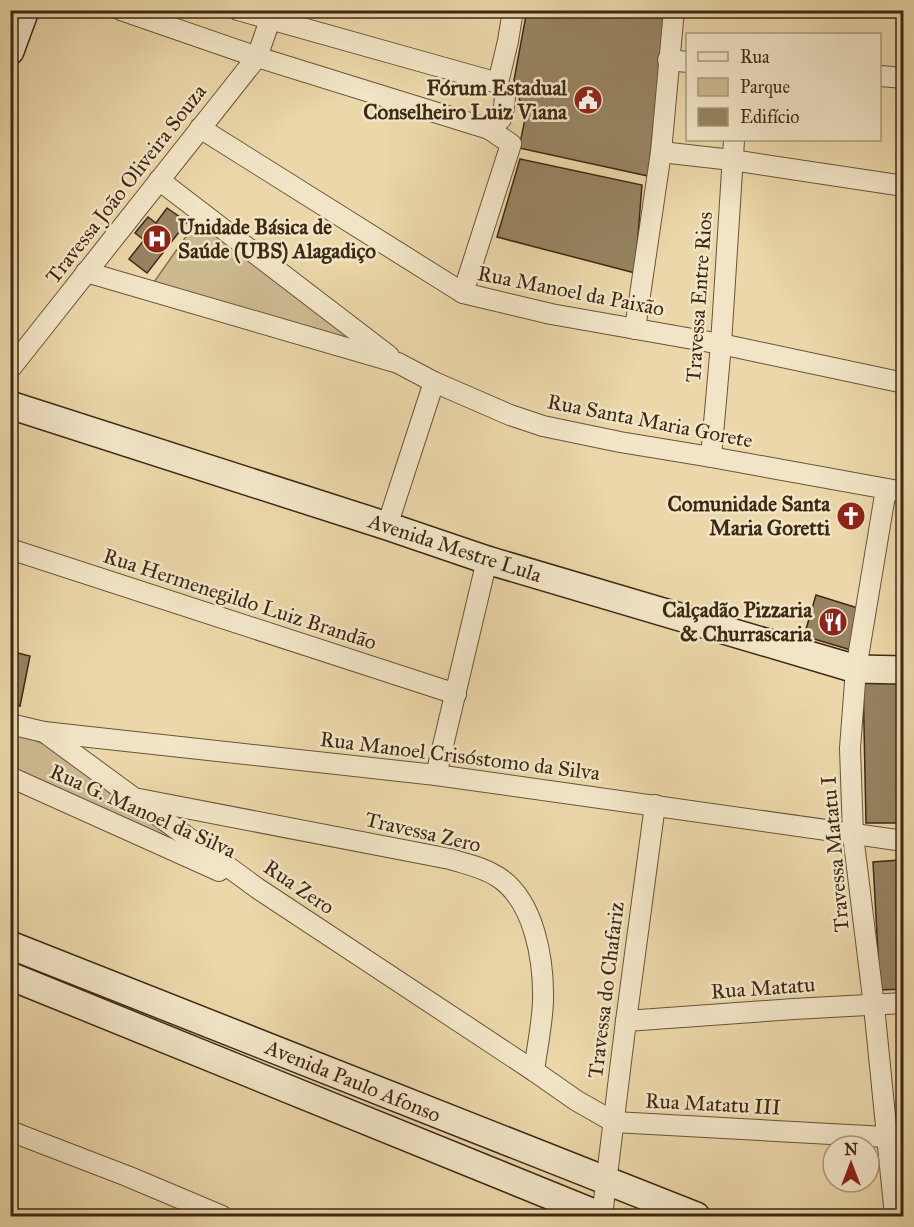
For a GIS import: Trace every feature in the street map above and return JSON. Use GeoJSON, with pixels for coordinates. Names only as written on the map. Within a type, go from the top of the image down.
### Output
{"type":"FeatureCollection","features":[{"type":"Feature","properties":{"kind":"street"},"geometry":{"type":"LineString","coordinates":[[10,51],[25,10]]}},
{"type":"Feature","properties":{"kind":"street"},"geometry":{"type":"LineString","coordinates":[[121,10],[257,57],[489,129],[511,144],[463,293]]}},
{"type":"Feature","properties":{"kind":"street"},"geometry":{"type":"LineString","coordinates":[[238,10],[498,83]]}},
{"type":"Feature","properties":{"kind":"street"},"geometry":{"type":"LineString","coordinates":[[489,129],[501,119],[504,108],[505,96],[498,83],[513,10]]}},
{"type":"Feature","properties":{"kind":"street"},"geometry":{"type":"LineString","coordinates":[[635,329],[661,152],[678,61],[674,10]]}},
{"type":"Feature","properties":{"kind":"street","name":"Travessa João Oliveira Souza"},"geometry":{"type":"LineString","coordinates":[[10,369],[257,57],[270,20]]}},
{"type":"Feature","properties":{"kind":"street"},"geometry":{"type":"LineString","coordinates":[[881,76],[903,78]]}},
{"type":"Feature","properties":{"kind":"street","name":"Rua Manoel da Paixão"},"geometry":{"type":"LineString","coordinates":[[200,128],[463,293],[551,314],[721,344],[903,383]]}},
{"type":"Feature","properties":{"kind":"street","name":"Travessa Entre Rios"},"geometry":{"type":"LineString","coordinates":[[711,457],[721,344],[734,141]]}},
{"type":"Feature","properties":{"kind":"street"},"geometry":{"type":"LineString","coordinates":[[661,152],[732,160],[903,186]]}},
{"type":"Feature","properties":{"kind":"street","name":"Rua Santa Maria Gorete"},"geometry":{"type":"LineString","coordinates":[[159,180],[398,363],[434,382],[510,415],[543,426],[620,442],[895,491]]}},
{"type":"Feature","properties":{"kind":"street","name":"Rua Santa Maria Gorete"},"geometry":{"type":"LineString","coordinates":[[87,272],[398,363]]}},
{"type":"Feature","properties":{"kind":"street"},"geometry":{"type":"LineString","coordinates":[[387,526],[434,382]]}},
{"type":"Feature","properties":{"kind":"street","name":"Avenida Mestre Lula"},"geometry":{"type":"LineString","coordinates":[[10,405],[487,560],[856,669],[903,670]]}},
{"type":"Feature","properties":{"kind":"street","name":"Travessa Matatu I"},"geometry":{"type":"LineString","coordinates":[[895,491],[856,669],[850,748],[853,835],[874,1006],[896,1137],[895,1216]]}},
{"type":"Feature","properties":{"kind":"street","name":"Rua Hermenegildo Luiz Brandão"},"geometry":{"type":"LineString","coordinates":[[10,549],[456,694]]}},
{"type":"Feature","properties":{"kind":"street"},"geometry":{"type":"LineString","coordinates":[[436,775],[487,560]]}},
{"type":"Feature","properties":{"kind":"street","name":"Rua Manoel Crisóstomo da Silva"},"geometry":{"type":"LineString","coordinates":[[10,724],[44,732],[436,775],[903,841]]}},
{"type":"Feature","properties":{"kind":"street","name":"Rua Zero"},"geometry":{"type":"LineString","coordinates":[[44,732],[257,888],[534,1071]]}},
{"type":"Feature","properties":{"kind":"street","name":"Rua G. Manoel da Silva"},"geometry":{"type":"LineString","coordinates":[[10,777],[257,888]]}},
{"type":"Feature","properties":{"kind":"street","name":"Travessa Zero"},"geometry":{"type":"LineString","coordinates":[[132,798],[450,859],[478,867],[497,876],[514,890],[530,918],[539,951],[543,979],[543,1004],[534,1071]]}},
{"type":"Feature","properties":{"kind":"street","name":"Travessa do Chafariz"},"geometry":{"type":"LineString","coordinates":[[602,1216],[655,805]]}},
{"type":"Feature","properties":{"kind":"street","name":"Avenida Paulo Afonso"},"geometry":{"type":"LineString","coordinates":[[10,945],[696,1216]]}},
{"type":"Feature","properties":{"kind":"street","name":"Avenida Paulo Afonso"},"geometry":{"type":"LineString","coordinates":[[10,976],[602,1216]]}},
{"type":"Feature","properties":{"kind":"street","name":"Rua Matatu"},"geometry":{"type":"LineString","coordinates":[[626,1022],[794,1009],[903,1004]]}},
{"type":"Feature","properties":{"kind":"street","name":"Rua Matatu III"},"geometry":{"type":"LineString","coordinates":[[534,1071],[577,1101],[614,1122],[896,1137]]}},
{"type":"Feature","properties":{"kind":"street"},"geometry":{"type":"LineString","coordinates":[[10,1131],[222,1216]]}},
{"type":"Feature","properties":{"kind":"green space"},"geometry":{"type":"Polygon","coordinates":[[[197,221],[361,343],[154,282],[197,221]]]}},
{"type":"Feature","properties":{"kind":"green space"},"geometry":{"type":"Polygon","coordinates":[[[11,730],[58,750],[200,853],[11,769],[11,730]]]}},
{"type":"Feature","properties":{"kind":"building","name":"Fórum Estadual Conselheiro Luiz Viana"},"geometry":{"type":"Polygon","coordinates":[[[527,10],[666,10],[648,176],[519,148],[525,119],[514,80],[527,10]]]}},
{"type":"Feature","properties":{"kind":"building"},"geometry":{"type":"Polygon","coordinates":[[[520,159],[642,185],[635,273],[497,237],[520,159]]]}},
{"type":"Feature","properties":{"kind":"building"},"geometry":{"type":"Polygon","coordinates":[[[167,208],[187,222],[147,273],[129,259],[144,240],[135,233],[148,217],[156,223],[167,208]]]}},
{"type":"Feature","properties":{"kind":"building","name":"Calçadão Pizzaria & Churrascaria"},"geometry":{"type":"Polygon","coordinates":[[[816,595],[861,609],[851,650],[804,636],[816,595]]]}},
{"type":"Feature","properties":{"kind":"building"},"geometry":{"type":"Polygon","coordinates":[[[10,651],[30,656],[20,706],[10,704],[10,651]]]}},
{"type":"Feature","properties":{"kind":"building"},"geometry":{"type":"Polygon","coordinates":[[[863,678],[904,679],[904,823],[866,823],[863,678]]]}},
{"type":"Feature","properties":{"kind":"building"},"geometry":{"type":"Polygon","coordinates":[[[899,860],[904,936],[904,989],[880,990],[873,862],[899,860]]]}},
{"type":"Feature","properties":{"kind":"place","name":"Fórum Estadual Conselheiro Luiz Viana"},"geometry":{"type":"Point","coordinates":[588,100]}},
{"type":"Feature","properties":{"kind":"place","name":"Unidade Básica de Saúde (UBS) Alagadiço"},"geometry":{"type":"Point","coordinates":[157,239]}},
{"type":"Feature","properties":{"kind":"place","name":"Comunidade Santa Maria Goretti"},"geometry":{"type":"Point","coordinates":[851,516]}},
{"type":"Feature","properties":{"kind":"place","name":"Calçadão Pizzaria & Churrascaria"},"geometry":{"type":"Point","coordinates":[833,622]}}]}
